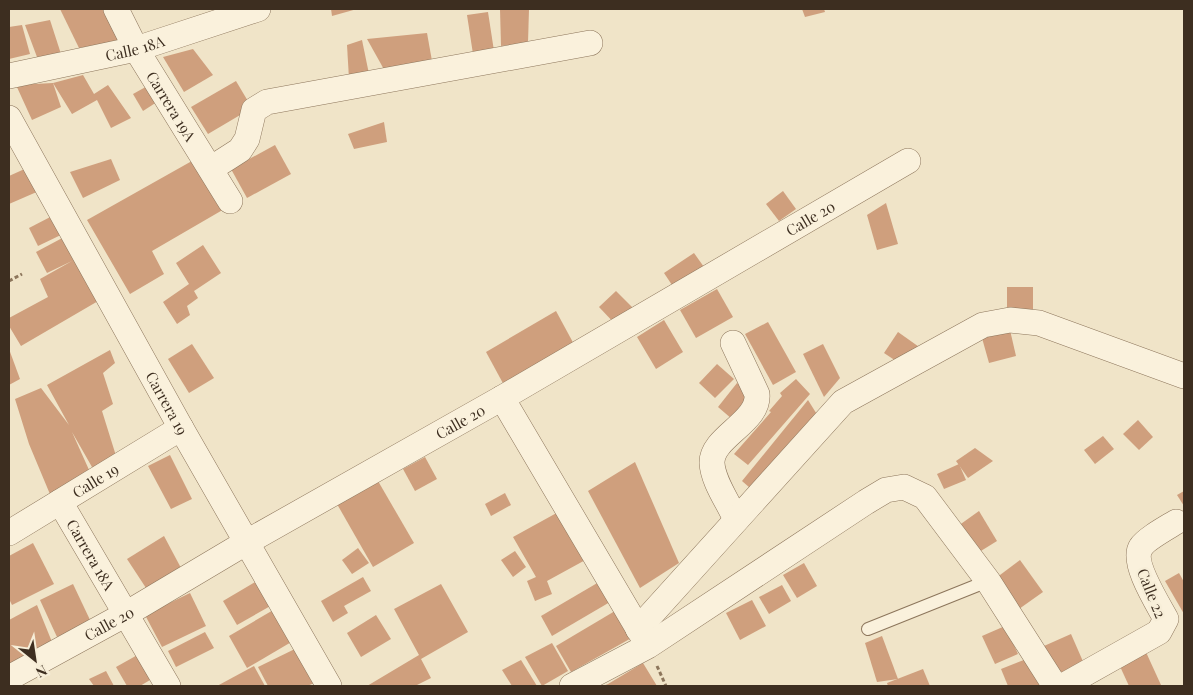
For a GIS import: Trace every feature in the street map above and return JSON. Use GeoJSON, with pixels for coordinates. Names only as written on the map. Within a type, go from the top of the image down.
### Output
{"type":"FeatureCollection","features":[{"type":"Feature","properties":{"kind":"street","name":"Carrera 19A"},"geometry":{"type":"LineString","coordinates":[[116,9],[136,49],[212,168],[230,201]]}},
{"type":"Feature","properties":{"kind":"street","name":"Calle 18A"},"geometry":{"type":"LineString","coordinates":[[9,76],[136,49],[258,9]]}},
{"type":"Feature","properties":{"kind":"street"},"geometry":{"type":"LineString","coordinates":[[212,168],[240,150],[247,139],[254,110],[267,102],[590,43]]}},
{"type":"Feature","properties":{"kind":"street","name":"Carrera 19"},"geometry":{"type":"LineString","coordinates":[[9,118],[181,428],[329,686]]}},
{"type":"Feature","properties":{"kind":"street","name":"Calle 20"},"geometry":{"type":"LineString","coordinates":[[9,678],[126,614],[247,542],[502,398],[908,161]]}},
{"type":"Feature","properties":{"kind":"street"},"geometry":{"type":"LineString","coordinates":[[643,638],[736,520],[843,402],[983,325],[1010,320],[1039,323],[1184,376]]}},
{"type":"Feature","properties":{"kind":"street"},"geometry":{"type":"LineString","coordinates":[[733,343],[757,394],[758,401],[749,416],[716,450],[712,461],[714,473],[736,520]]}},
{"type":"Feature","properties":{"kind":"street"},"geometry":{"type":"LineString","coordinates":[[502,398],[643,638]]}},
{"type":"Feature","properties":{"kind":"street","name":"Calle 19"},"geometry":{"type":"LineString","coordinates":[[9,533],[181,428]]}},
{"type":"Feature","properties":{"kind":"street"},"geometry":{"type":"LineString","coordinates":[[572,686],[643,638],[886,490],[904,487],[925,497],[988,580],[1055,686]]}},
{"type":"Feature","properties":{"kind":"street","name":"Carrera 18A"},"geometry":{"type":"LineString","coordinates":[[60,502],[168,686]]}},
{"type":"Feature","properties":{"kind":"street","name":"Calle 22"},"geometry":{"type":"LineString","coordinates":[[1063,686],[1159,632],[1166,619],[1142,572],[1138,556],[1141,546],[1176,522]]}},
{"type":"Feature","properties":{"kind":"lane"},"geometry":{"type":"LineString","coordinates":[[868,629],[988,580]]}},
{"type":"Feature","properties":{"kind":"path"},"geometry":{"type":"LineString","coordinates":[[9,281],[22,274]]}},
{"type":"Feature","properties":{"kind":"building"},"geometry":{"type":"Polygon","coordinates":[[[60,9],[109,9],[120,41],[79,48],[60,9]]]}},
{"type":"Feature","properties":{"kind":"building"},"geometry":{"type":"Polygon","coordinates":[[[331,9],[357,9],[332,16],[331,9]]]}},
{"type":"Feature","properties":{"kind":"building"},"geometry":{"type":"Polygon","coordinates":[[[500,9],[529,9],[528,43],[501,46],[500,9]]]}},
{"type":"Feature","properties":{"kind":"building"},"geometry":{"type":"Polygon","coordinates":[[[802,9],[824,9],[825,12],[805,17],[802,9]]]}},
{"type":"Feature","properties":{"kind":"building"},"geometry":{"type":"Polygon","coordinates":[[[488,12],[494,51],[473,54],[467,15],[488,12]]]}},
{"type":"Feature","properties":{"kind":"building"},"geometry":{"type":"Polygon","coordinates":[[[50,20],[61,54],[37,57],[25,25],[50,20]]]}},
{"type":"Feature","properties":{"kind":"building"},"geometry":{"type":"Polygon","coordinates":[[[22,25],[30,54],[9,59],[9,27],[22,25]]]}},
{"type":"Feature","properties":{"kind":"building"},"geometry":{"type":"Polygon","coordinates":[[[427,33],[432,61],[386,73],[367,39],[427,33]]]}},
{"type":"Feature","properties":{"kind":"building"},"geometry":{"type":"Polygon","coordinates":[[[362,40],[369,74],[349,79],[347,45],[362,40]]]}},
{"type":"Feature","properties":{"kind":"building"},"geometry":{"type":"Polygon","coordinates":[[[193,49],[213,75],[184,92],[163,57],[193,49]]]}},
{"type":"Feature","properties":{"kind":"building"},"geometry":{"type":"Polygon","coordinates":[[[83,75],[94,94],[108,85],[131,118],[111,128],[97,100],[72,114],[53,83],[83,75]]]}},
{"type":"Feature","properties":{"kind":"building"},"geometry":{"type":"Polygon","coordinates":[[[236,81],[252,108],[208,134],[191,107],[236,81]]]}},
{"type":"Feature","properties":{"kind":"building"},"geometry":{"type":"Polygon","coordinates":[[[53,83],[61,107],[32,120],[16,85],[53,83]]]}},
{"type":"Feature","properties":{"kind":"building"},"geometry":{"type":"Polygon","coordinates":[[[151,84],[160,100],[143,111],[133,94],[151,84]]]}},
{"type":"Feature","properties":{"kind":"building"},"geometry":{"type":"Polygon","coordinates":[[[384,122],[387,142],[354,149],[348,134],[384,122]]]}},
{"type":"Feature","properties":{"kind":"building"},"geometry":{"type":"Polygon","coordinates":[[[275,145],[291,174],[247,198],[231,169],[275,145]]]}},
{"type":"Feature","properties":{"kind":"building"},"geometry":{"type":"Polygon","coordinates":[[[199,157],[226,208],[152,251],[164,274],[130,294],[87,220],[199,157]]]}},
{"type":"Feature","properties":{"kind":"building"},"geometry":{"type":"Polygon","coordinates":[[[111,159],[120,180],[83,198],[70,172],[111,159]]]}},
{"type":"Feature","properties":{"kind":"building"},"geometry":{"type":"Polygon","coordinates":[[[29,167],[39,191],[9,204],[9,176],[29,167]]]}},
{"type":"Feature","properties":{"kind":"building"},"geometry":{"type":"Polygon","coordinates":[[[783,191],[796,209],[779,221],[766,204],[783,191]]]}},
{"type":"Feature","properties":{"kind":"building"},"geometry":{"type":"Polygon","coordinates":[[[886,203],[898,244],[877,250],[867,215],[886,203]]]}},
{"type":"Feature","properties":{"kind":"building"},"geometry":{"type":"Polygon","coordinates":[[[56,214],[65,233],[38,246],[29,228],[56,214]]]}},
{"type":"Feature","properties":{"kind":"building"},"geometry":{"type":"Polygon","coordinates":[[[66,236],[105,297],[21,346],[9,326],[9,318],[48,297],[40,279],[72,261],[47,273],[36,252],[66,236]]]}},
{"type":"Feature","properties":{"kind":"building"},"geometry":{"type":"Polygon","coordinates":[[[203,245],[221,273],[194,291],[198,298],[187,306],[190,315],[177,324],[163,302],[189,284],[176,263],[203,245]]]}},
{"type":"Feature","properties":{"kind":"building"},"geometry":{"type":"Polygon","coordinates":[[[694,253],[704,267],[674,288],[664,273],[694,253]]]}},
{"type":"Feature","properties":{"kind":"building"},"geometry":{"type":"Polygon","coordinates":[[[1007,287],[1033,287],[1033,312],[1007,312],[1007,287]]]}},
{"type":"Feature","properties":{"kind":"building"},"geometry":{"type":"Polygon","coordinates":[[[717,289],[733,317],[696,338],[680,310],[717,289]]]}},
{"type":"Feature","properties":{"kind":"building"},"geometry":{"type":"Polygon","coordinates":[[[616,291],[634,309],[617,326],[599,307],[616,291]]]}},
{"type":"Feature","properties":{"kind":"building"},"geometry":{"type":"Polygon","coordinates":[[[556,311],[576,348],[505,387],[486,352],[556,311]]]}},
{"type":"Feature","properties":{"kind":"building"},"geometry":{"type":"Polygon","coordinates":[[[664,320],[683,352],[656,369],[637,337],[664,320]]]}},
{"type":"Feature","properties":{"kind":"building"},"geometry":{"type":"Polygon","coordinates":[[[768,322],[796,372],[773,385],[745,334],[768,322]]]}},
{"type":"Feature","properties":{"kind":"building"},"geometry":{"type":"Polygon","coordinates":[[[1010,330],[1016,356],[989,363],[982,338],[1010,330]]]}},
{"type":"Feature","properties":{"kind":"building"},"geometry":{"type":"Polygon","coordinates":[[[898,332],[922,349],[902,365],[884,353],[898,332]]]}},
{"type":"Feature","properties":{"kind":"building"},"geometry":{"type":"Polygon","coordinates":[[[192,344],[214,378],[189,393],[168,359],[192,344]]]}},
{"type":"Feature","properties":{"kind":"building"},"geometry":{"type":"Polygon","coordinates":[[[823,344],[840,378],[824,397],[803,354],[823,344]]]}},
{"type":"Feature","properties":{"kind":"building"},"geometry":{"type":"Polygon","coordinates":[[[9,349],[20,379],[9,385],[9,349]]]}},
{"type":"Feature","properties":{"kind":"building"},"geometry":{"type":"Polygon","coordinates":[[[110,350],[115,363],[103,373],[113,404],[102,411],[117,459],[96,474],[72,432],[94,481],[52,499],[29,444],[15,399],[41,388],[69,425],[47,385],[110,350]]]}},
{"type":"Feature","properties":{"kind":"building"},"geometry":{"type":"Polygon","coordinates":[[[717,364],[734,379],[715,398],[699,383],[717,364]]]}},
{"type":"Feature","properties":{"kind":"building"},"geometry":{"type":"Polygon","coordinates":[[[796,379],[810,394],[748,465],[734,454],[771,412],[769,411],[782,396],[780,393],[796,379]]]}},
{"type":"Feature","properties":{"kind":"building"},"geometry":{"type":"Polygon","coordinates":[[[737,383],[751,395],[732,419],[718,407],[737,383]]]}},
{"type":"Feature","properties":{"kind":"building"},"geometry":{"type":"Polygon","coordinates":[[[808,400],[818,416],[757,494],[742,481],[808,400]]]}},
{"type":"Feature","properties":{"kind":"building"},"geometry":{"type":"Polygon","coordinates":[[[1138,420],[1153,437],[1139,450],[1123,434],[1138,420]]]}},
{"type":"Feature","properties":{"kind":"building"},"geometry":{"type":"Polygon","coordinates":[[[1103,436],[1114,449],[1095,464],[1084,450],[1103,436]]]}},
{"type":"Feature","properties":{"kind":"building"},"geometry":{"type":"Polygon","coordinates":[[[975,448],[993,461],[968,478],[956,461],[975,448]]]}},
{"type":"Feature","properties":{"kind":"building"},"geometry":{"type":"Polygon","coordinates":[[[170,455],[192,499],[171,509],[148,466],[170,455]]]}},
{"type":"Feature","properties":{"kind":"building"},"geometry":{"type":"Polygon","coordinates":[[[425,457],[437,479],[415,491],[403,469],[425,457]]]}},
{"type":"Feature","properties":{"kind":"building"},"geometry":{"type":"Polygon","coordinates":[[[635,462],[679,563],[640,588],[588,491],[635,462]]]}},
{"type":"Feature","properties":{"kind":"building"},"geometry":{"type":"Polygon","coordinates":[[[959,464],[966,480],[944,489],[937,474],[959,464]]]}},
{"type":"Feature","properties":{"kind":"building"},"geometry":{"type":"Polygon","coordinates":[[[378,481],[414,543],[373,567],[337,504],[378,481]]]}},
{"type":"Feature","properties":{"kind":"building"},"geometry":{"type":"Polygon","coordinates":[[[1184,491],[1184,506],[1177,495],[1184,491]]]}},
{"type":"Feature","properties":{"kind":"building"},"geometry":{"type":"Polygon","coordinates":[[[505,493],[511,505],[491,516],[485,504],[505,493]]]}},
{"type":"Feature","properties":{"kind":"building"},"geometry":{"type":"Polygon","coordinates":[[[562,510],[589,558],[547,581],[552,594],[535,601],[527,581],[536,577],[513,537],[562,510]]]}},
{"type":"Feature","properties":{"kind":"building"},"geometry":{"type":"Polygon","coordinates":[[[979,511],[997,541],[976,554],[958,526],[979,511]]]}},
{"type":"Feature","properties":{"kind":"building"},"geometry":{"type":"Polygon","coordinates":[[[164,536],[181,568],[146,588],[127,559],[164,536]]]}},
{"type":"Feature","properties":{"kind":"building"},"geometry":{"type":"Polygon","coordinates":[[[33,543],[54,584],[12,605],[9,599],[9,556],[33,543]]]}},
{"type":"Feature","properties":{"kind":"building"},"geometry":{"type":"Polygon","coordinates":[[[358,548],[369,563],[352,574],[342,560],[358,548]]]}},
{"type":"Feature","properties":{"kind":"building"},"geometry":{"type":"Polygon","coordinates":[[[515,551],[526,567],[513,577],[501,560],[515,551]]]}},
{"type":"Feature","properties":{"kind":"building"},"geometry":{"type":"Polygon","coordinates":[[[1020,560],[1043,592],[1019,609],[996,578],[1020,560]]]}},
{"type":"Feature","properties":{"kind":"building"},"geometry":{"type":"Polygon","coordinates":[[[804,563],[817,586],[797,598],[783,575],[804,563]]]}},
{"type":"Feature","properties":{"kind":"building"},"geometry":{"type":"Polygon","coordinates":[[[1179,573],[1184,582],[1184,614],[1165,581],[1179,573]]]}},
{"type":"Feature","properties":{"kind":"building"},"geometry":{"type":"Polygon","coordinates":[[[363,577],[371,591],[344,606],[348,613],[333,622],[321,601],[363,577]]]}},
{"type":"Feature","properties":{"kind":"building"},"geometry":{"type":"Polygon","coordinates":[[[260,579],[274,604],[237,625],[223,601],[260,579]]]}},
{"type":"Feature","properties":{"kind":"building"},"geometry":{"type":"Polygon","coordinates":[[[599,582],[610,602],[552,636],[541,616],[599,582]]]}},
{"type":"Feature","properties":{"kind":"building"},"geometry":{"type":"Polygon","coordinates":[[[73,584],[91,622],[57,637],[40,600],[73,584]]]}},
{"type":"Feature","properties":{"kind":"building"},"geometry":{"type":"Polygon","coordinates":[[[441,584],[468,632],[421,659],[431,678],[415,686],[367,686],[419,655],[394,609],[441,584]]]}},
{"type":"Feature","properties":{"kind":"building"},"geometry":{"type":"Polygon","coordinates":[[[782,585],[791,601],[769,614],[759,597],[782,585]]]}},
{"type":"Feature","properties":{"kind":"building"},"geometry":{"type":"Polygon","coordinates":[[[190,593],[206,626],[162,647],[145,615],[190,593]]]}},
{"type":"Feature","properties":{"kind":"building"},"geometry":{"type":"Polygon","coordinates":[[[752,600],[766,626],[740,640],[726,613],[752,600]]]}},
{"type":"Feature","properties":{"kind":"building"},"geometry":{"type":"Polygon","coordinates":[[[37,605],[52,642],[9,664],[9,620],[37,605]]]}},
{"type":"Feature","properties":{"kind":"building"},"geometry":{"type":"Polygon","coordinates":[[[620,608],[635,636],[571,672],[556,646],[620,608]]]}},
{"type":"Feature","properties":{"kind":"building"},"geometry":{"type":"Polygon","coordinates":[[[275,609],[293,641],[247,668],[229,636],[275,609]]]}},
{"type":"Feature","properties":{"kind":"building"},"geometry":{"type":"Polygon","coordinates":[[[376,615],[391,639],[361,657],[347,633],[376,615]]]}},
{"type":"Feature","properties":{"kind":"building"},"geometry":{"type":"Polygon","coordinates":[[[1005,626],[1018,654],[995,664],[982,636],[1005,626]]]}},
{"type":"Feature","properties":{"kind":"building"},"geometry":{"type":"Polygon","coordinates":[[[205,632],[214,648],[176,667],[168,651],[205,632]]]}},
{"type":"Feature","properties":{"kind":"building"},"geometry":{"type":"Polygon","coordinates":[[[1071,634],[1085,666],[1057,678],[1044,646],[1071,634]]]}},
{"type":"Feature","properties":{"kind":"building"},"geometry":{"type":"Polygon","coordinates":[[[882,636],[898,679],[877,682],[865,643],[882,636]]]}},
{"type":"Feature","properties":{"kind":"building"},"geometry":{"type":"Polygon","coordinates":[[[552,643],[568,671],[542,686],[525,657],[552,643]]]}},
{"type":"Feature","properties":{"kind":"building"},"geometry":{"type":"Polygon","coordinates":[[[301,646],[319,681],[307,686],[268,686],[258,667],[301,646]]]}},
{"type":"Feature","properties":{"kind":"building"},"geometry":{"type":"Polygon","coordinates":[[[1145,650],[1161,685],[1129,686],[1118,662],[1145,650]]]}},
{"type":"Feature","properties":{"kind":"building"},"geometry":{"type":"Polygon","coordinates":[[[141,653],[155,677],[140,686],[127,686],[116,667],[141,653]]]}},
{"type":"Feature","properties":{"kind":"building"},"geometry":{"type":"Polygon","coordinates":[[[1029,658],[1041,686],[1008,686],[1001,669],[1029,658]]]}},
{"type":"Feature","properties":{"kind":"building"},"geometry":{"type":"Polygon","coordinates":[[[521,660],[537,686],[512,686],[502,670],[521,660]]]}},
{"type":"Feature","properties":{"kind":"building"},"geometry":{"type":"Polygon","coordinates":[[[643,663],[657,686],[603,686],[608,684],[643,663]]]}},
{"type":"Feature","properties":{"kind":"building"},"geometry":{"type":"Polygon","coordinates":[[[254,666],[265,686],[217,686],[254,666]]]}},
{"type":"Feature","properties":{"kind":"building"},"geometry":{"type":"Polygon","coordinates":[[[923,669],[930,686],[888,686],[887,683],[923,669]]]}},
{"type":"Feature","properties":{"kind":"building"},"geometry":{"type":"Polygon","coordinates":[[[106,671],[114,686],[94,686],[89,679],[106,671]]]}}]}
